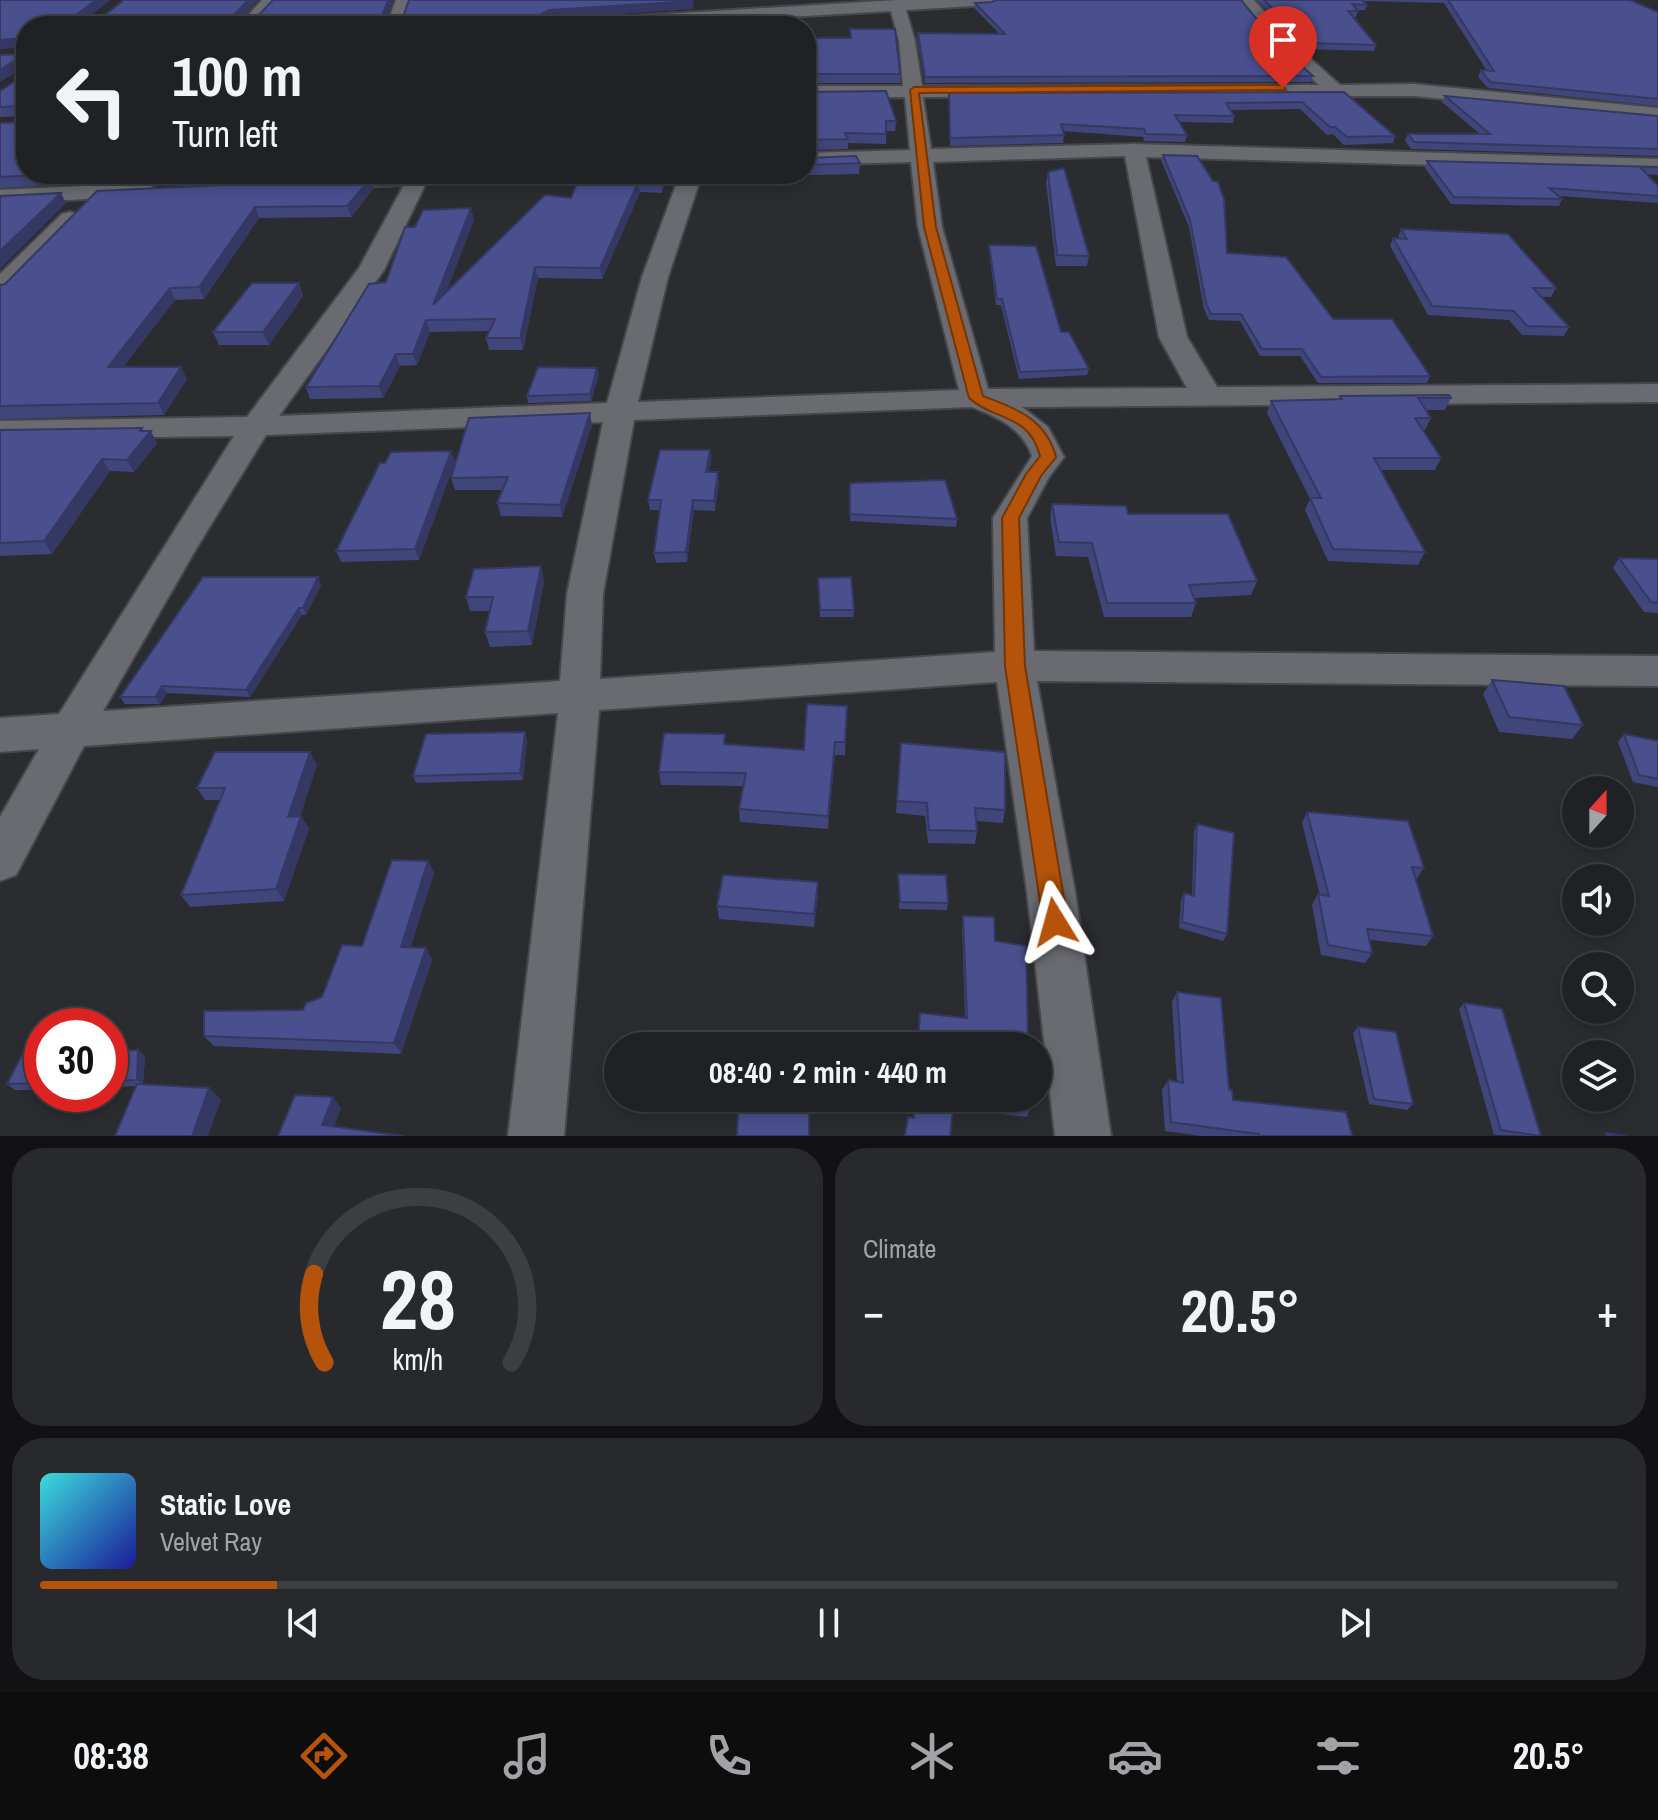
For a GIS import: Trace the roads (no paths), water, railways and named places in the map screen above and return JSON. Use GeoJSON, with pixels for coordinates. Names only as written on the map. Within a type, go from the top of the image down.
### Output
{"type":"FeatureCollection","features":[{"type":"Feature","properties":{"kind":"street"},"geometry":{"type":"LineString","coordinates":[[256,16],[271,0]]}},
{"type":"Feature","properties":{"kind":"street"},"geometry":{"type":"LineString","coordinates":[[680,16],[990,0]]}},
{"type":"Feature","properties":{"kind":"street"},"geometry":{"type":"LineString","coordinates":[[1246,0],[1286,46],[1333,88]]}},
{"type":"Feature","properties":{"kind":"street"},"geometry":{"type":"LineString","coordinates":[[897,5],[907,41],[930,227],[976,398]]}},
{"type":"Feature","properties":{"kind":"street"},"geometry":{"type":"LineString","coordinates":[[816,92],[1414,90],[1658,114]]}},
{"type":"Feature","properties":{"kind":"street"},"geometry":{"type":"LineString","coordinates":[[1134,150],[1173,337],[1207,396]]}},
{"type":"Feature","properties":{"kind":"street"},"geometry":{"type":"LineString","coordinates":[[816,159],[1134,150],[1658,165]]}},
{"type":"Feature","properties":{"kind":"street"},"geometry":{"type":"LineString","coordinates":[[0,197],[97,184]]}},
{"type":"Feature","properties":{"kind":"street"},"geometry":{"type":"LineString","coordinates":[[0,288],[103,184]]}},
{"type":"Feature","properties":{"kind":"street"},"geometry":{"type":"LineString","coordinates":[[116,184],[173,189]]}},
{"type":"Feature","properties":{"kind":"street"},"geometry":{"type":"LineString","coordinates":[[0,860],[71,730],[256,426],[371,270],[415,184]]}},
{"type":"Feature","properties":{"kind":"street"},"geometry":{"type":"LineString","coordinates":[[536,1136],[577,744],[585,594],[620,412],[655,277],[688,184]]}},
{"type":"Feature","properties":{"kind":"street"},"geometry":{"type":"LineString","coordinates":[[0,430],[256,426],[976,398],[1658,393]]}},
{"type":"Feature","properties":{"kind":"street"},"geometry":{"type":"LineString","coordinates":[[976,398],[1017,415],[1043,439],[1048,457],[1034,474],[1010,518],[1015,666],[1051,892],[1083,1136]]}},
{"type":"Feature","properties":{"kind":"street"},"geometry":{"type":"LineString","coordinates":[[0,735],[580,693],[1015,666],[1658,671]]}}]}
